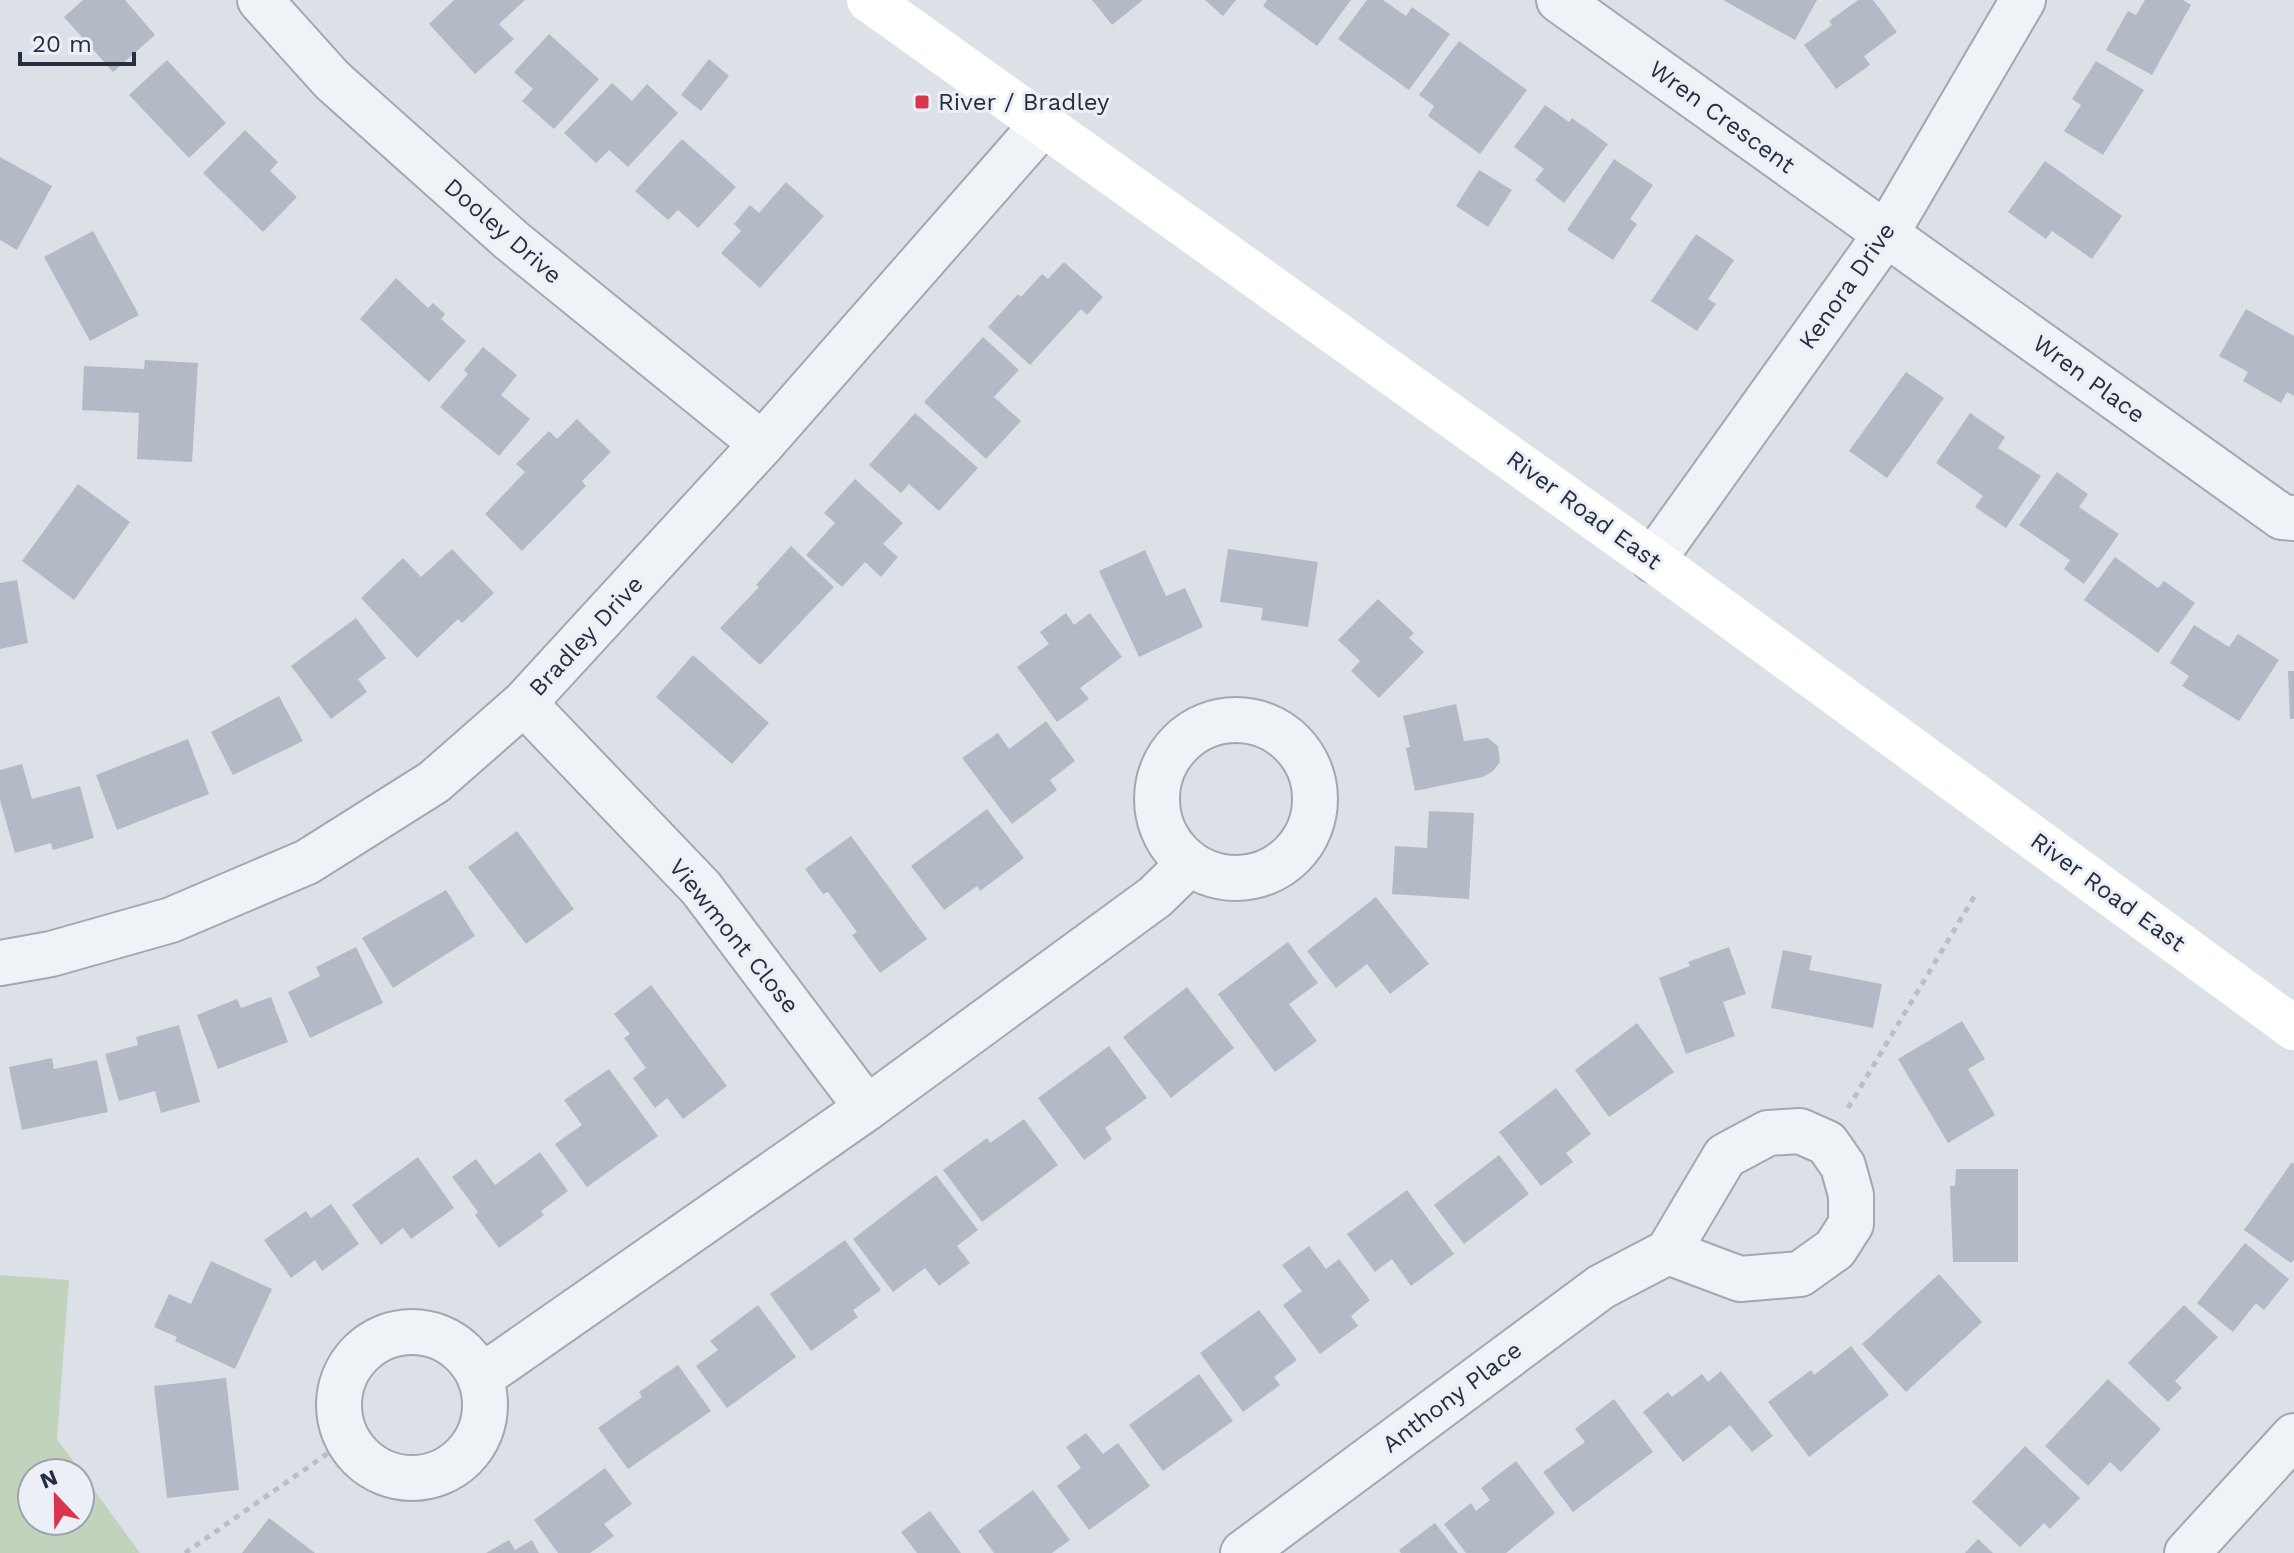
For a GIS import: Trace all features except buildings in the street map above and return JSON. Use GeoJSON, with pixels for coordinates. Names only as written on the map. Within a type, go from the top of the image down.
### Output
{"type":"FeatureCollection","features":[{"type":"Feature","properties":{"kind":"street","name":"Dooley Drive"},"geometry":{"type":"LineString","coordinates":[[260,0],[332,80],[511,240],[762,444]]}},
{"type":"Feature","properties":{"kind":"street","name":"River Road East"},"geometry":{"type":"LineString","coordinates":[[869,0],[1653,560],[2294,1028]]}},
{"type":"Feature","properties":{"kind":"street","name":"Wren Crescent"},"geometry":{"type":"LineString","coordinates":[[1559,0],[1886,234]]}},
{"type":"Feature","properties":{"kind":"street","name":"Kenora Drive"},"geometry":{"type":"LineString","coordinates":[[1653,560],[1886,234],[2023,0]]}},
{"type":"Feature","properties":{"kind":"street","name":"Bradley Drive"},"geometry":{"type":"LineString","coordinates":[[0,963],[51,954],[171,920],[307,862],[434,782],[524,703],[762,444],[1043,124]]}},
{"type":"Feature","properties":{"kind":"street","name":"Wren Place"},"geometry":{"type":"LineString","coordinates":[[1886,234],[2282,517],[2294,518]]}},
{"type":"Feature","properties":{"kind":"street","name":"Viewmont Close"},"geometry":{"type":"LineString","coordinates":[[524,703],[701,888],[867,1108]]}},
{"type":"Feature","properties":{"kind":"street"},"geometry":{"type":"LineString","coordinates":[[481,1377],[867,1108],[1155,897],[1189,864]]}},
{"type":"Feature","properties":{"kind":"street"},"geometry":{"type":"LineString","coordinates":[[1800,1131],[1827,1143],[1843,1166],[1851,1195],[1851,1224],[1835,1249],[1800,1274],[1740,1279],[1668,1252],[1725,1156],[1768,1133],[1800,1131]]}},
{"type":"Feature","properties":{"kind":"street","name":"Anthony Place"},"geometry":{"type":"LineString","coordinates":[[1243,1553],[1601,1287],[1668,1252]]}},
{"type":"Feature","properties":{"kind":"street"},"geometry":{"type":"LineString","coordinates":[[404,1331],[428,1333],[451,1341],[469,1357],[481,1377],[486,1399],[485,1421],[476,1442],[462,1459],[444,1471],[422,1478],[400,1478],[379,1471],[360,1458],[347,1440],[339,1417],[339,1393],[347,1370],[361,1351],[381,1338],[404,1331]]}},
{"type":"Feature","properties":{"kind":"street"},"geometry":{"type":"LineString","coordinates":[[2187,1553],[2294,1436]]}},
{"type":"Feature","properties":{"kind":"path"},"geometry":{"type":"LineString","coordinates":[[1827,1143],[1977,892]]}},
{"type":"Feature","properties":{"kind":"path"},"geometry":{"type":"LineString","coordinates":[[185,1553],[347,1440]]}},
{"type":"Feature","properties":{"kind":"green space"},"geometry":{"type":"Polygon","coordinates":[[[0,1275],[69,1280],[57,1439],[70,1457],[16,1457],[16,1537],[96,1537],[96,1493],[140,1553],[0,1553],[0,1275]]]}},
{"type":"Feature","properties":{"kind":"place","name":"River / Bradley"},"geometry":{"type":"Point","coordinates":[922,102]}}]}
